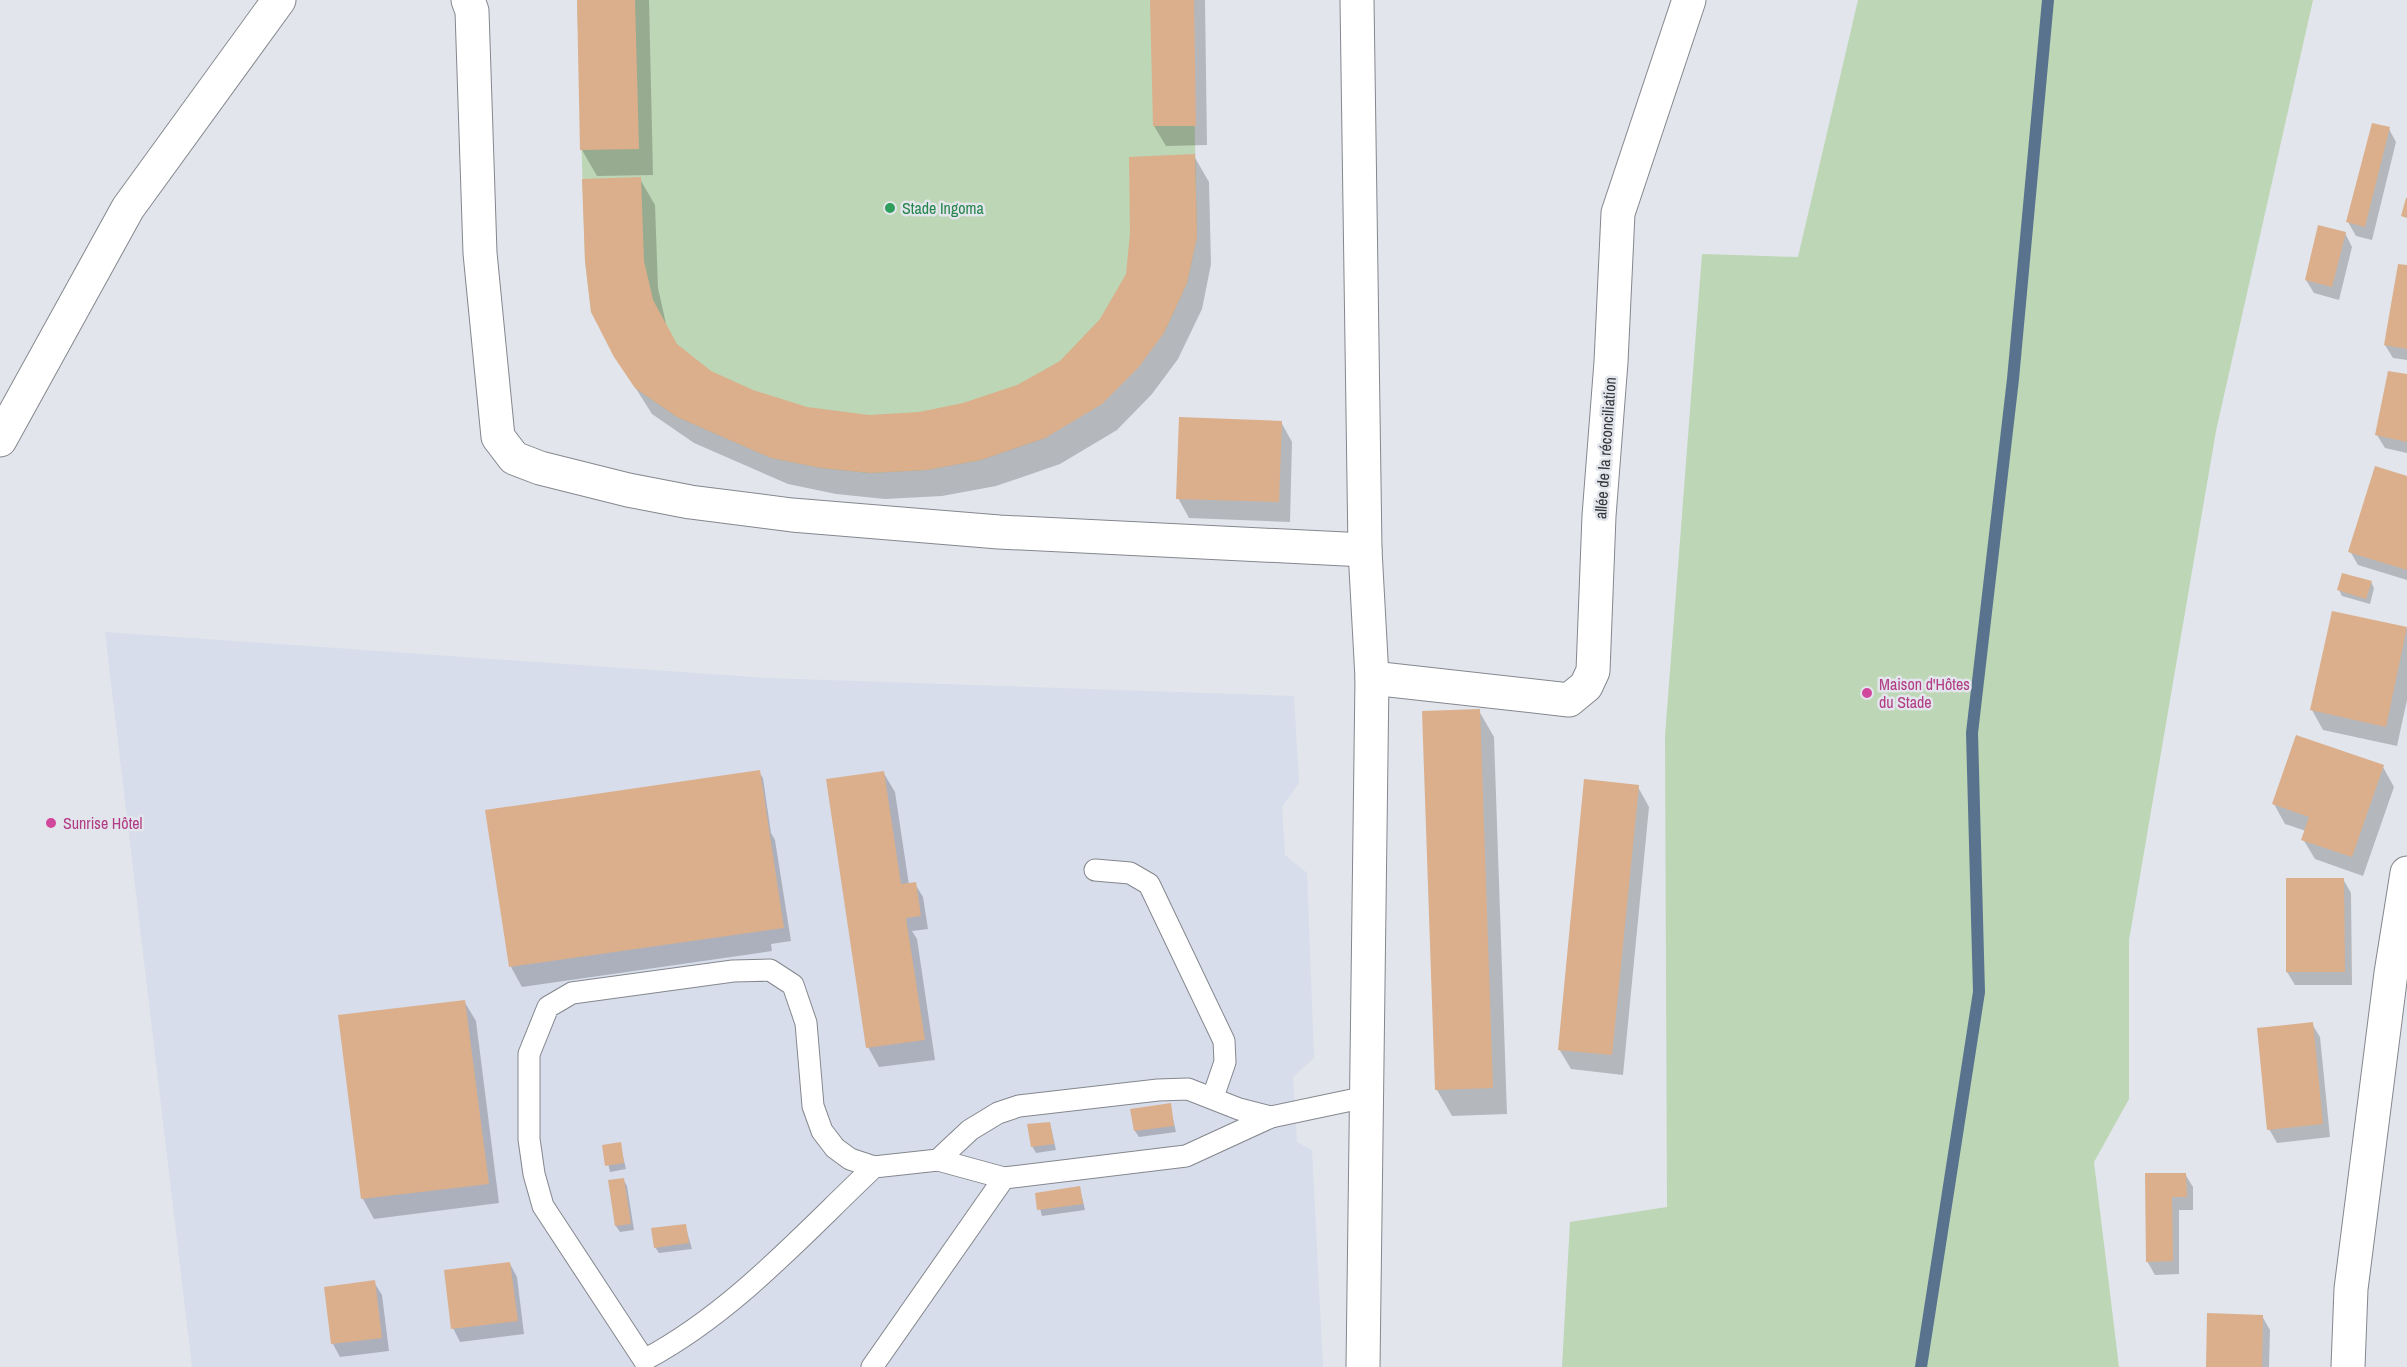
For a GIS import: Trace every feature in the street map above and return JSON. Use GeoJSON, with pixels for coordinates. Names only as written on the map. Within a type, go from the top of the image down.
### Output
{"type":"FeatureCollection","features":[{"type":"Feature","properties":{"kind":"street"},"geometry":{"type":"LineString","coordinates":[[0,440],[128,208],[279,0]]}},
{"type":"Feature","properties":{"kind":"street"},"geometry":{"type":"LineString","coordinates":[[468,0],[472,12],[480,253],[496,419],[498,436],[514,458],[540,468],[628,490],[690,502],[792,515],[999,532],[1365,550]]}},
{"type":"Feature","properties":{"kind":"street"},"geometry":{"type":"LineString","coordinates":[[1357,0],[1365,550],[1372,678],[1363,1367]]}},
{"type":"Feature","properties":{"kind":"street","name":"allée de la réconciliation"},"geometry":{"type":"LineString","coordinates":[[1372,678],[1569,700],[1586,686],[1593,671],[1599,516],[1611,362],[1618,213],[1689,0]]}},
{"type":"Feature","properties":{"kind":"street"},"geometry":{"type":"LineString","coordinates":[[2348,1367],[2353,1277],[2391,973],[2407,873]]}},
{"type":"Feature","properties":{"kind":"lane"},"geometry":{"type":"LineString","coordinates":[[1095,870],[1130,873],[1149,884],[1224,1041],[1225,1062],[1213,1097]]}},
{"type":"Feature","properties":{"kind":"lane"},"geometry":{"type":"LineString","coordinates":[[874,1167],[714,1316],[681,1341],[635,1364],[543,1206],[534,1174],[529,1139],[529,1054],[548,1007],[572,993],[733,971],[770,970],[793,985],[806,1023],[813,1106],[822,1131],[835,1148],[850,1159],[874,1167],[938,1160],[1004,1178],[1186,1156],[1271,1118],[1366,1097]]}},
{"type":"Feature","properties":{"kind":"lane"},"geometry":{"type":"LineString","coordinates":[[938,1160],[970,1130],[998,1113],[1019,1106],[1158,1090],[1188,1089],[1239,1109],[1271,1118]]}},
{"type":"Feature","properties":{"kind":"lane"},"geometry":{"type":"LineString","coordinates":[[872,1367],[1004,1178]]}},
{"type":"Feature","properties":{"kind":"shaded area"},"geometry":{"type":"Polygon","coordinates":[[[105,632],[767,678],[1294,696],[1299,783],[1282,807],[1285,855],[1307,873],[1314,1058],[1293,1077],[1297,1142],[1312,1150],[1323,1367],[192,1367],[105,632]]]}},
{"type":"Feature","properties":{"kind":"green space","name":"Stade Ingoma"},"geometry":{"type":"Polygon","coordinates":[[[577,0],[1192,0],[1197,237],[1187,283],[1164,333],[1045,438],[981,460],[927,470],[869,473],[821,468],[771,458],[677,417],[635,388],[591,312],[585,261],[577,0]]]}},
{"type":"Feature","properties":{"kind":"green space"},"geometry":{"type":"Polygon","coordinates":[[[1858,0],[2313,0],[2216,431],[2129,940],[2129,1099],[2094,1162],[2119,1367],[1562,1367],[1570,1222],[1667,1207],[1665,736],[1702,254],[1798,257],[1858,0]]]}},
{"type":"Feature","properties":{"kind":"building"},"geometry":{"type":"Polygon","coordinates":[[[577,0],[635,0],[639,149],[580,150],[577,0]]]}},
{"type":"Feature","properties":{"kind":"building"},"geometry":{"type":"Polygon","coordinates":[[[1150,0],[1194,0],[1196,126],[1153,126],[1150,0]]]}},
{"type":"Feature","properties":{"kind":"building"},"geometry":{"type":"Polygon","coordinates":[[[2372,123],[2390,127],[2365,227],[2346,222],[2372,123]]]}},
{"type":"Feature","properties":{"kind":"building"},"geometry":{"type":"Polygon","coordinates":[[[1195,154],[1197,237],[1187,283],[1164,333],[1138,368],[1102,404],[1045,438],[981,460],[927,470],[870,473],[821,468],[771,458],[677,417],[635,388],[614,357],[591,312],[585,261],[582,179],[641,177],[644,261],[653,300],[677,344],[711,371],[753,390],[807,407],[869,415],[919,412],[963,403],[1017,385],[1060,361],[1100,319],[1126,274],[1130,233],[1129,157],[1195,154]]]}},
{"type":"Feature","properties":{"kind":"building"},"geometry":{"type":"Polygon","coordinates":[[[2407,198],[2407,218],[2401,216],[2407,198]]]}},
{"type":"Feature","properties":{"kind":"building"},"geometry":{"type":"Polygon","coordinates":[[[2318,225],[2346,232],[2332,287],[2305,280],[2318,225]]]}},
{"type":"Feature","properties":{"kind":"building"},"geometry":{"type":"Polygon","coordinates":[[[2398,264],[2407,265],[2407,349],[2384,345],[2398,264]]]}},
{"type":"Feature","properties":{"kind":"building"},"geometry":{"type":"Polygon","coordinates":[[[2388,371],[2407,374],[2407,442],[2375,435],[2388,371]]]}},
{"type":"Feature","properties":{"kind":"building"},"geometry":{"type":"Polygon","coordinates":[[[1179,417],[1282,421],[1279,502],[1176,499],[1179,417]]]}},
{"type":"Feature","properties":{"kind":"building"},"geometry":{"type":"Polygon","coordinates":[[[2375,466],[2407,476],[2407,570],[2348,552],[2375,466]]]}},
{"type":"Feature","properties":{"kind":"building"},"geometry":{"type":"Polygon","coordinates":[[[2342,573],[2372,581],[2366,599],[2337,590],[2342,573]]]}},
{"type":"Feature","properties":{"kind":"building"},"geometry":{"type":"Polygon","coordinates":[[[2332,611],[2407,627],[2386,727],[2310,710],[2332,611]]]}},
{"type":"Feature","properties":{"kind":"building"},"geometry":{"type":"Polygon","coordinates":[[[1480,709],[1493,1088],[1435,1090],[1422,711],[1480,709]]]}},
{"type":"Feature","properties":{"kind":"building"},"geometry":{"type":"Polygon","coordinates":[[[2296,735],[2384,765],[2352,857],[2301,840],[2309,817],[2272,804],[2296,735]]]}},
{"type":"Feature","properties":{"kind":"building"},"geometry":{"type":"Polygon","coordinates":[[[760,770],[784,928],[509,967],[485,810],[760,770]]]}},
{"type":"Feature","properties":{"kind":"building"},"geometry":{"type":"Polygon","coordinates":[[[884,771],[901,884],[916,882],[921,916],[906,918],[925,1040],[866,1048],[826,779],[884,771]]]}},
{"type":"Feature","properties":{"kind":"building"},"geometry":{"type":"Polygon","coordinates":[[[1584,779],[1639,785],[1612,1055],[1558,1050],[1584,779]]]}},
{"type":"Feature","properties":{"kind":"building"},"geometry":{"type":"Polygon","coordinates":[[[2286,878],[2344,878],[2345,972],[2286,972],[2286,878]]]}},
{"type":"Feature","properties":{"kind":"building"},"geometry":{"type":"Polygon","coordinates":[[[465,1000],[489,1184],[361,1199],[338,1015],[465,1000]]]}},
{"type":"Feature","properties":{"kind":"building"},"geometry":{"type":"Polygon","coordinates":[[[2313,1022],[2323,1124],[2267,1130],[2257,1028],[2313,1022]]]}},
{"type":"Feature","properties":{"kind":"building"},"geometry":{"type":"Polygon","coordinates":[[[1171,1103],[1174,1126],[1134,1131],[1130,1109],[1171,1103]]]}},
{"type":"Feature","properties":{"kind":"building"},"geometry":{"type":"Polygon","coordinates":[[[1050,1122],[1054,1144],[1031,1147],[1027,1124],[1050,1122]]]}},
{"type":"Feature","properties":{"kind":"building"},"geometry":{"type":"Polygon","coordinates":[[[621,1142],[624,1163],[605,1166],[602,1145],[621,1142]]]}},
{"type":"Feature","properties":{"kind":"building"},"geometry":{"type":"Polygon","coordinates":[[[2145,1173],[2186,1173],[2187,1197],[2172,1197],[2173,1261],[2146,1262],[2145,1173]]]}},
{"type":"Feature","properties":{"kind":"building"},"geometry":{"type":"Polygon","coordinates":[[[624,1178],[631,1224],[615,1226],[608,1180],[624,1178]]]}},
{"type":"Feature","properties":{"kind":"building"},"geometry":{"type":"Polygon","coordinates":[[[1080,1186],[1083,1204],[1037,1210],[1035,1193],[1080,1186]]]}},
{"type":"Feature","properties":{"kind":"building"},"geometry":{"type":"Polygon","coordinates":[[[686,1224],[689,1243],[654,1248],[651,1228],[686,1224]]]}},
{"type":"Feature","properties":{"kind":"building"},"geometry":{"type":"Polygon","coordinates":[[[510,1262],[518,1321],[451,1329],[444,1270],[510,1262]]]}},
{"type":"Feature","properties":{"kind":"building"},"geometry":{"type":"Polygon","coordinates":[[[375,1280],[382,1338],[331,1344],[324,1287],[375,1280]]]}},
{"type":"Feature","properties":{"kind":"building"},"geometry":{"type":"Polygon","coordinates":[[[2207,1313],[2263,1315],[2262,1367],[2206,1367],[2207,1313]]]}},
{"type":"Feature","properties":{"kind":"waterway"},"geometry":{"type":"LineString","coordinates":[[1921,1367],[1979,992],[1972,733],[2013,379],[2048,0]]}},
{"type":"Feature","properties":{"kind":"place","name":"Stade Ingoma"},"geometry":{"type":"Point","coordinates":[890,208]}},
{"type":"Feature","properties":{"kind":"place","name":"Maison d'Hôtes du Stade"},"geometry":{"type":"Point","coordinates":[1867,693]}},
{"type":"Feature","properties":{"kind":"place","name":"Sunrise Hôtel"},"geometry":{"type":"Point","coordinates":[51,823]}}]}
